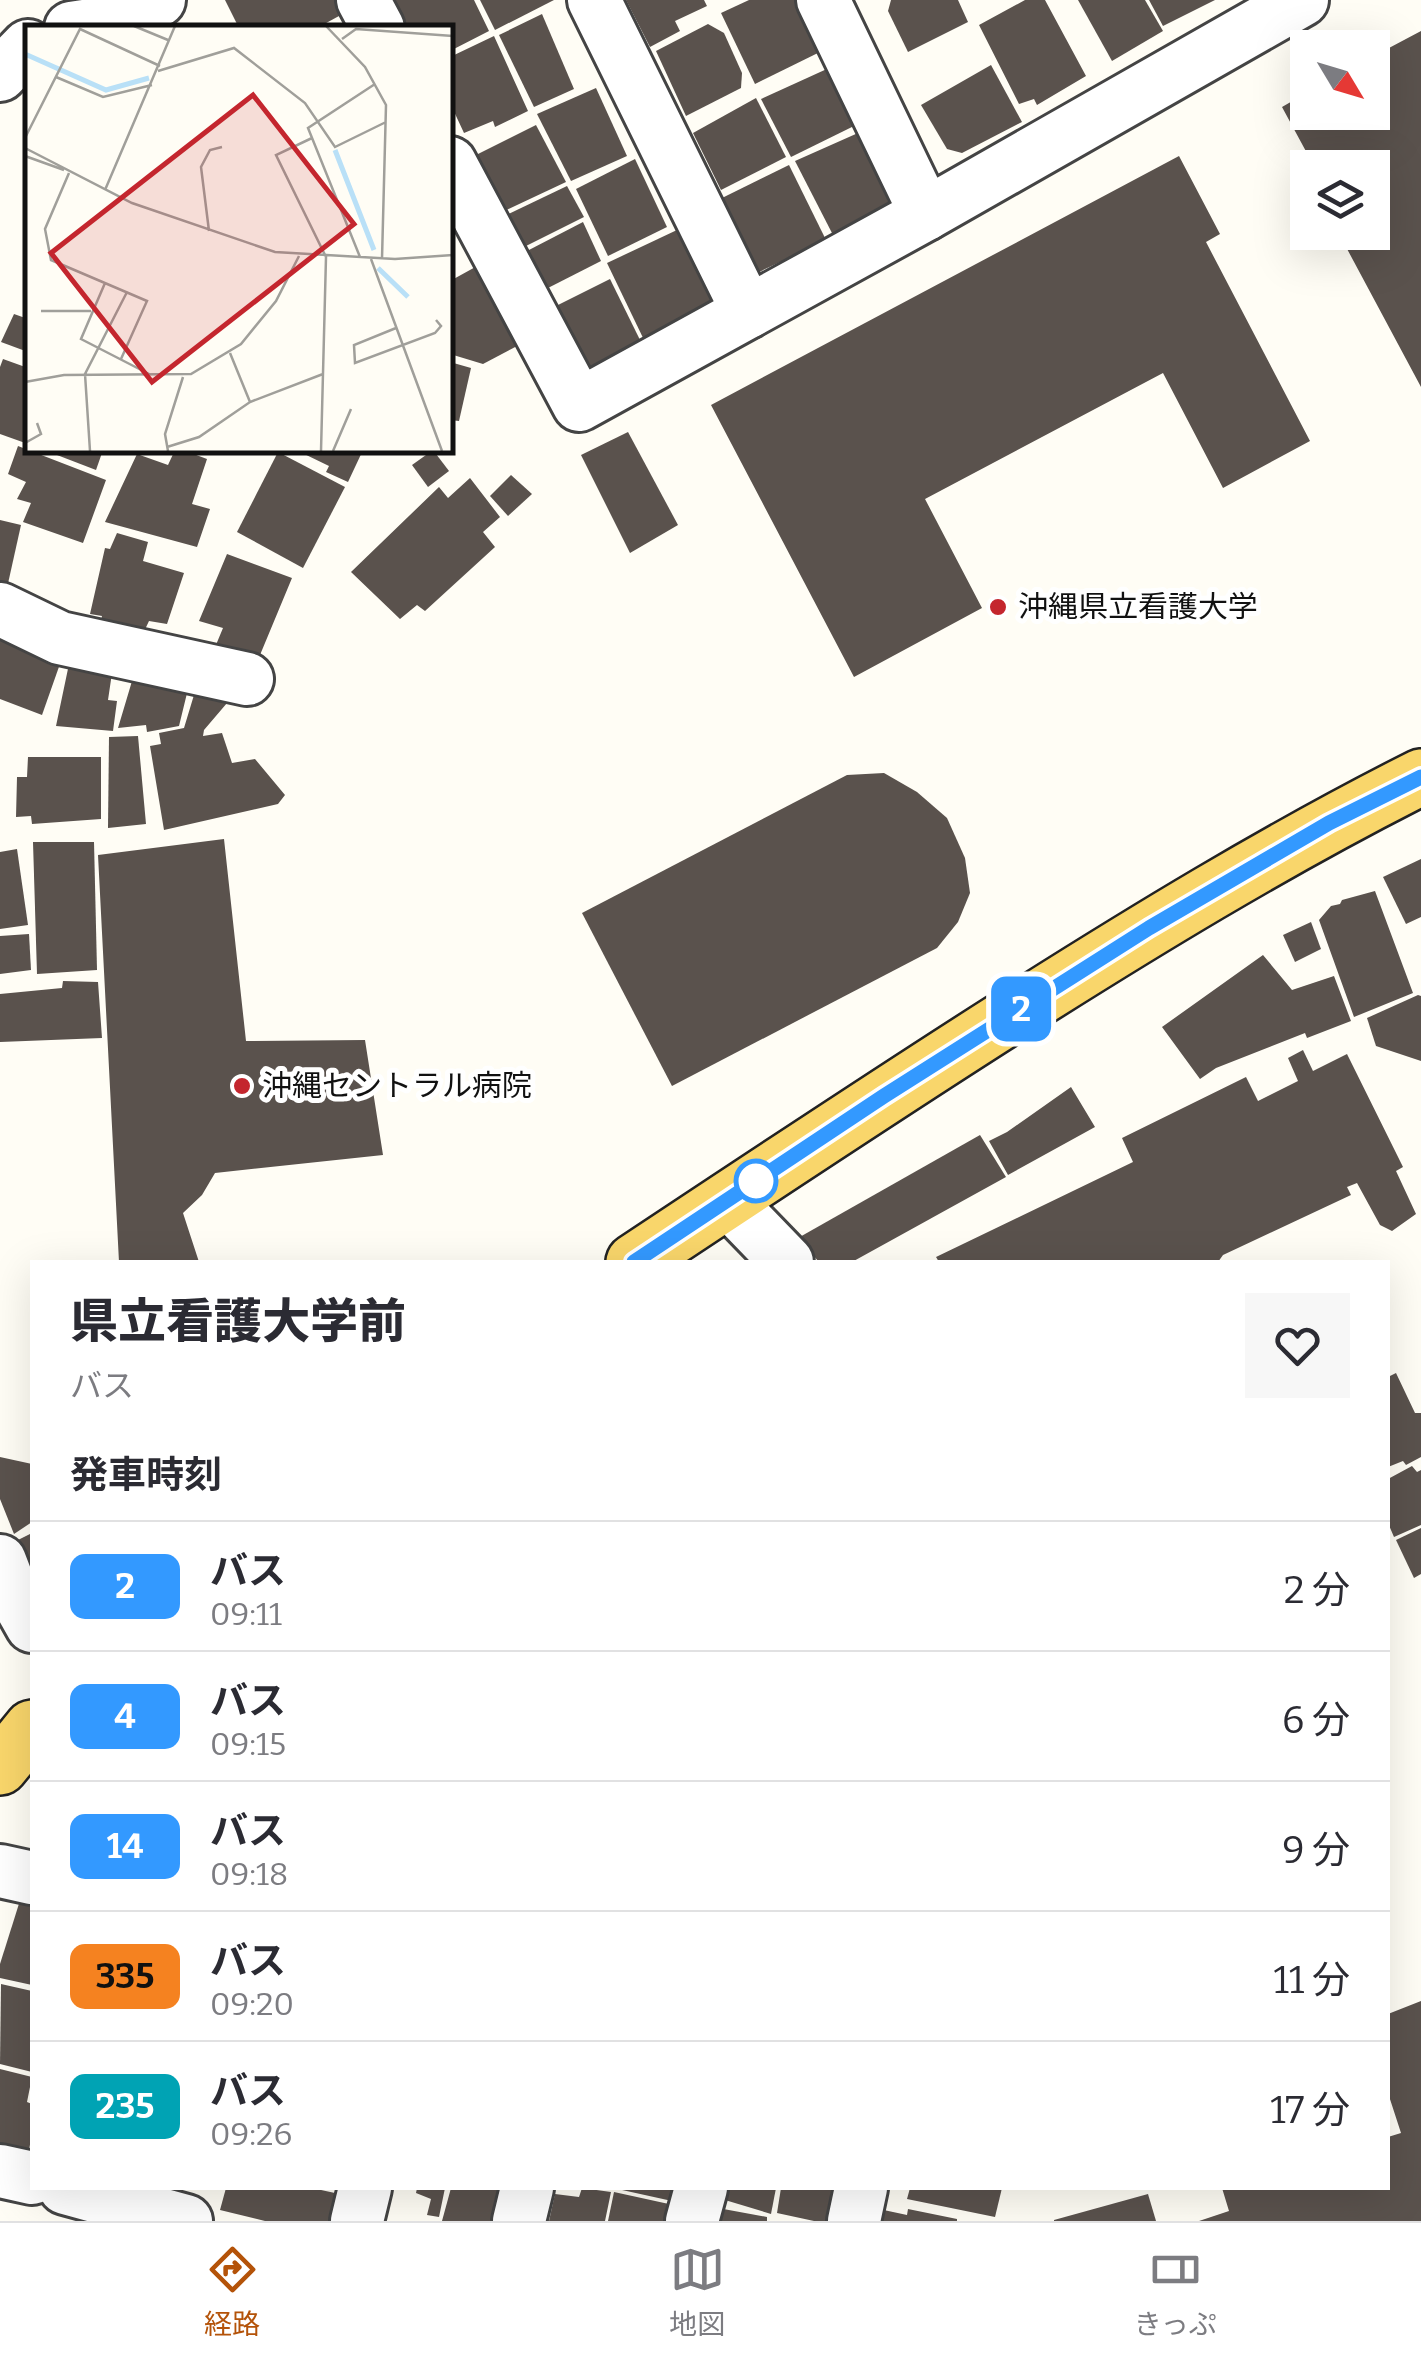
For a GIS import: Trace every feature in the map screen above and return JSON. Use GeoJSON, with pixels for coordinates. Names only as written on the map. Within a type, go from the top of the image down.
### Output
{"type":"FeatureCollection","features":[{"type":"Feature","properties":{"kind":"main road"},"geometry":{"type":"LineString","coordinates":[[637,1260],[884,1096],[1149,928],[1329,823],[1421,777]]}},
{"type":"Feature","properties":{"kind":"main road"},"geometry":{"type":"LineString","coordinates":[[0,1766],[30,1730]]}},
{"type":"Feature","properties":{"kind":"street"},"geometry":{"type":"LineString","coordinates":[[47,25],[68,0]]}},
{"type":"Feature","properties":{"kind":"street"},"geometry":{"type":"LineString","coordinates":[[90,25],[159,0]]}},
{"type":"Feature","properties":{"kind":"street"},"geometry":{"type":"LineString","coordinates":[[363,0],[376,25]]}},
{"type":"Feature","properties":{"kind":"street"},"geometry":{"type":"LineString","coordinates":[[594,0],[748,312]]}},
{"type":"Feature","properties":{"kind":"street"},"geometry":{"type":"LineString","coordinates":[[823,0],[926,214]]}},
{"type":"Feature","properties":{"kind":"street"},"geometry":{"type":"LineString","coordinates":[[452,167],[579,404],[926,214],[1302,0]]}},
{"type":"Feature","properties":{"kind":"street"},"geometry":{"type":"LineString","coordinates":[[0,75],[25,49]]}},
{"type":"Feature","properties":{"kind":"street"},"geometry":{"type":"LineString","coordinates":[[0,609],[60,638],[247,679]]}},
{"type":"Feature","properties":{"kind":"street"},"geometry":{"type":"LineString","coordinates":[[727,1200],[784,1260]]}},
{"type":"Feature","properties":{"kind":"street"},"geometry":{"type":"LineString","coordinates":[[0,1561],[30,1622]]}},
{"type":"Feature","properties":{"kind":"street"},"geometry":{"type":"LineString","coordinates":[[0,1871],[30,1878]]}},
{"type":"Feature","properties":{"kind":"street"},"geometry":{"type":"LineString","coordinates":[[0,2171],[30,2178]]}},
{"type":"Feature","properties":{"kind":"street"},"geometry":{"type":"LineString","coordinates":[[73,2190],[189,2221],[199,2190]]}},
{"type":"Feature","properties":{"kind":"street"},"geometry":{"type":"LineString","coordinates":[[357,2221],[365,2190]]}},
{"type":"Feature","properties":{"kind":"street"},"geometry":{"type":"LineString","coordinates":[[519,2221],[527,2190]]}},
{"type":"Feature","properties":{"kind":"street"},"geometry":{"type":"LineString","coordinates":[[692,2221],[700,2190]]}},
{"type":"Feature","properties":{"kind":"street"},"geometry":{"type":"LineString","coordinates":[[854,2221],[861,2190]]}},
{"type":"Feature","properties":{"kind":"building"},"geometry":{"type":"Polygon","coordinates":[[[225,0],[344,0],[350,10],[322,25],[238,25],[225,0]]]}},
{"type":"Feature","properties":{"kind":"building"},"geometry":{"type":"Polygon","coordinates":[[[392,0],[474,0],[489,31],[452,50],[452,25],[404,25],[392,0]]]}},
{"type":"Feature","properties":{"kind":"building"},"geometry":{"type":"Polygon","coordinates":[[[480,0],[554,0],[495,30],[480,0]]]}},
{"type":"Feature","properties":{"kind":"building"},"geometry":{"type":"Polygon","coordinates":[[[626,0],[704,0],[707,6],[675,21],[680,31],[650,47],[626,0]]]}},
{"type":"Feature","properties":{"kind":"building"},"geometry":{"type":"Polygon","coordinates":[[[749,0],[802,0],[824,50],[755,84],[721,13],[749,0]]]}},
{"type":"Feature","properties":{"kind":"building"},"geometry":{"type":"Polygon","coordinates":[[[891,0],[958,0],[968,22],[908,52],[888,11],[891,0]]]}},
{"type":"Feature","properties":{"kind":"building"},"geometry":{"type":"Polygon","coordinates":[[[1025,0],[1045,0],[1086,76],[1037,105],[1034,99],[1019,104],[979,25],[1025,0]]]}},
{"type":"Feature","properties":{"kind":"building"},"geometry":{"type":"Polygon","coordinates":[[[1078,0],[1145,0],[1163,31],[1112,61],[1078,0]]]}},
{"type":"Feature","properties":{"kind":"building"},"geometry":{"type":"Polygon","coordinates":[[[1149,0],[1215,0],[1163,26],[1149,0]]]}},
{"type":"Feature","properties":{"kind":"building"},"geometry":{"type":"Polygon","coordinates":[[[542,14],[574,89],[534,107],[499,35],[542,14]]]}},
{"type":"Feature","properties":{"kind":"building"},"geometry":{"type":"Polygon","coordinates":[[[708,24],[724,33],[742,73],[741,88],[686,116],[656,51],[708,24]]]}},
{"type":"Feature","properties":{"kind":"building"},"geometry":{"type":"Polygon","coordinates":[[[1421,31],[1421,387],[1348,250],[1390,250],[1390,150],[1305,150],[1294,130],[1390,130],[1390,47],[1421,31]]]}},
{"type":"Feature","properties":{"kind":"building"},"geometry":{"type":"Polygon","coordinates":[[[494,36],[528,111],[495,127],[493,121],[464,133],[452,107],[452,56],[494,36]]]}},
{"type":"Feature","properties":{"kind":"building"},"geometry":{"type":"Polygon","coordinates":[[[991,65],[1022,122],[962,153],[947,149],[921,105],[991,65]]]}},
{"type":"Feature","properties":{"kind":"building"},"geometry":{"type":"Polygon","coordinates":[[[829,68],[856,125],[791,157],[761,99],[829,68]]]}},
{"type":"Feature","properties":{"kind":"building"},"geometry":{"type":"Polygon","coordinates":[[[596,88],[627,156],[571,181],[537,114],[596,88]]]}},
{"type":"Feature","properties":{"kind":"building"},"geometry":{"type":"Polygon","coordinates":[[[756,98],[786,157],[721,190],[693,133],[756,98]]]}},
{"type":"Feature","properties":{"kind":"building"},"geometry":{"type":"Polygon","coordinates":[[[1290,102],[1290,122],[1282,107],[1290,102]]]}},
{"type":"Feature","properties":{"kind":"building"},"geometry":{"type":"Polygon","coordinates":[[[536,125],[566,182],[498,214],[470,158],[536,125]]]}},
{"type":"Feature","properties":{"kind":"building"},"geometry":{"type":"Polygon","coordinates":[[[858,133],[890,205],[833,235],[795,161],[858,133]]]}},
{"type":"Feature","properties":{"kind":"building","name":"沖縄県立看護大学"},"geometry":{"type":"Polygon","coordinates":[[[1179,156],[1220,234],[1206,242],[1310,441],[1223,488],[1163,373],[925,499],[982,608],[854,677],[711,405],[1179,156]]]}},
{"type":"Feature","properties":{"kind":"building"},"geometry":{"type":"Polygon","coordinates":[[[635,159],[667,227],[608,256],[576,189],[635,159]]]}},
{"type":"Feature","properties":{"kind":"building"},"geometry":{"type":"Polygon","coordinates":[[[789,165],[826,240],[757,273],[720,199],[789,165]]]}},
{"type":"Feature","properties":{"kind":"building"},"geometry":{"type":"Polygon","coordinates":[[[567,186],[584,217],[518,250],[502,217],[567,186]]]}},
{"type":"Feature","properties":{"kind":"building"},"geometry":{"type":"Polygon","coordinates":[[[583,222],[601,261],[546,289],[527,251],[583,222]]]}},
{"type":"Feature","properties":{"kind":"building"},"geometry":{"type":"Polygon","coordinates":[[[677,230],[713,304],[645,342],[607,263],[677,230]]]}},
{"type":"Feature","properties":{"kind":"building"},"geometry":{"type":"Polygon","coordinates":[[[479,265],[519,345],[483,364],[452,355],[452,280],[479,265]]]}},
{"type":"Feature","properties":{"kind":"building"},"geometry":{"type":"Polygon","coordinates":[[[610,279],[641,342],[578,373],[548,310],[610,279]]]}},
{"type":"Feature","properties":{"kind":"building"},"geometry":{"type":"Polygon","coordinates":[[[14,314],[25,318],[25,351],[1,342],[14,314]]]}},
{"type":"Feature","properties":{"kind":"building"},"geometry":{"type":"Polygon","coordinates":[[[3,359],[25,367],[25,443],[0,434],[3,359]]]}},
{"type":"Feature","properties":{"kind":"building"},"geometry":{"type":"Polygon","coordinates":[[[452,363],[471,368],[459,421],[452,420],[452,363]]]}},
{"type":"Feature","properties":{"kind":"building"},"geometry":{"type":"Polygon","coordinates":[[[628,432],[678,525],[630,553],[581,455],[628,432]]]}},
{"type":"Feature","properties":{"kind":"building"},"geometry":{"type":"Polygon","coordinates":[[[18,446],[25,452],[106,480],[83,543],[23,522],[31,503],[17,499],[26,482],[8,474],[18,446]]]}},
{"type":"Feature","properties":{"kind":"building"},"geometry":{"type":"Polygon","coordinates":[[[49,452],[102,452],[96,470],[49,452]]]}},
{"type":"Feature","properties":{"kind":"building"},"geometry":{"type":"Polygon","coordinates":[[[174,452],[207,459],[192,504],[210,509],[197,547],[105,522],[137,454],[168,465],[174,452]]]}},
{"type":"Feature","properties":{"kind":"building"},"geometry":{"type":"Polygon","coordinates":[[[278,452],[345,487],[303,568],[237,532],[278,452]]]}},
{"type":"Feature","properties":{"kind":"building"},"geometry":{"type":"Polygon","coordinates":[[[300,452],[362,452],[348,482],[326,472],[329,466],[300,452]]]}},
{"type":"Feature","properties":{"kind":"building"},"geometry":{"type":"Polygon","coordinates":[[[435,452],[449,471],[428,487],[412,465],[435,452]]]}},
{"type":"Feature","properties":{"kind":"building"},"geometry":{"type":"Polygon","coordinates":[[[511,475],[532,494],[508,516],[490,496],[511,475]]]}},
{"type":"Feature","properties":{"kind":"building"},"geometry":{"type":"Polygon","coordinates":[[[470,478],[500,517],[483,532],[495,547],[425,611],[417,605],[400,619],[351,572],[439,487],[448,498],[470,478]]]}},
{"type":"Feature","properties":{"kind":"building"},"geometry":{"type":"Polygon","coordinates":[[[0,520],[21,525],[7,588],[0,587],[0,520]]]}},
{"type":"Feature","properties":{"kind":"building"},"geometry":{"type":"Polygon","coordinates":[[[117,533],[148,542],[143,561],[184,573],[167,624],[149,621],[139,642],[98,633],[102,616],[90,614],[105,548],[110,549],[117,533]]]}},
{"type":"Feature","properties":{"kind":"building"},"geometry":{"type":"Polygon","coordinates":[[[227,554],[292,578],[255,667],[213,652],[223,628],[199,621],[227,554]]]}},
{"type":"Feature","properties":{"kind":"building"},"geometry":{"type":"Polygon","coordinates":[[[0,639],[61,661],[42,715],[0,699],[0,639]]]}},
{"type":"Feature","properties":{"kind":"building"},"geometry":{"type":"Polygon","coordinates":[[[69,664],[112,673],[108,700],[117,701],[113,731],[56,726],[69,664]]]}},
{"type":"Feature","properties":{"kind":"building"},"geometry":{"type":"Polygon","coordinates":[[[135,671],[189,685],[179,726],[147,732],[146,725],[118,728],[135,671]]]}},
{"type":"Feature","properties":{"kind":"building"},"geometry":{"type":"Polygon","coordinates":[[[197,685],[233,696],[203,736],[222,733],[232,763],[255,759],[285,795],[278,804],[164,830],[150,746],[161,744],[159,733],[184,728],[197,685]]]}},
{"type":"Feature","properties":{"kind":"building"},"geometry":{"type":"Polygon","coordinates":[[[138,736],[146,824],[108,828],[109,737],[138,736]]]}},
{"type":"Feature","properties":{"kind":"building"},"geometry":{"type":"Polygon","coordinates":[[[28,757],[101,757],[101,819],[32,824],[31,816],[16,817],[17,777],[27,777],[28,757]]]}},
{"type":"Feature","properties":{"kind":"building"},"geometry":{"type":"Polygon","coordinates":[[[884,773],[917,792],[947,818],[965,858],[970,893],[958,922],[937,948],[672,1086],[582,913],[847,775],[884,773]]]}},
{"type":"Feature","properties":{"kind":"building","name":"沖縄セントラル病院"},"geometry":{"type":"Polygon","coordinates":[[[224,839],[246,1041],[365,1040],[383,1155],[215,1173],[202,1195],[183,1213],[198,1260],[119,1260],[98,855],[224,839]]]}},
{"type":"Feature","properties":{"kind":"building"},"geometry":{"type":"Polygon","coordinates":[[[33,842],[94,842],[97,970],[37,974],[33,842]]]}},
{"type":"Feature","properties":{"kind":"building"},"geometry":{"type":"Polygon","coordinates":[[[17,849],[28,925],[0,929],[0,852],[17,849]]]}},
{"type":"Feature","properties":{"kind":"building"},"geometry":{"type":"Polygon","coordinates":[[[1421,859],[1421,917],[1406,924],[1383,877],[1421,859]]]}},
{"type":"Feature","properties":{"kind":"building"},"geometry":{"type":"Polygon","coordinates":[[[1375,891],[1413,993],[1354,1017],[1319,920],[1342,900],[1375,891]]]}},
{"type":"Feature","properties":{"kind":"building"},"geometry":{"type":"Polygon","coordinates":[[[1311,922],[1321,949],[1295,962],[1283,935],[1311,922]]]}},
{"type":"Feature","properties":{"kind":"building"},"geometry":{"type":"Polygon","coordinates":[[[29,934],[31,970],[0,974],[0,936],[29,934]]]}},
{"type":"Feature","properties":{"kind":"building"},"geometry":{"type":"Polygon","coordinates":[[[1263,955],[1292,990],[1334,976],[1351,1021],[1307,1038],[1305,1033],[1216,1068],[1200,1079],[1162,1027],[1263,955]]]}},
{"type":"Feature","properties":{"kind":"building"},"geometry":{"type":"Polygon","coordinates":[[[63,981],[98,982],[102,1038],[0,1042],[0,994],[62,988],[63,981]]]}},
{"type":"Feature","properties":{"kind":"building"},"geometry":{"type":"Polygon","coordinates":[[[1418,995],[1421,1061],[1376,1046],[1367,1018],[1418,995]]]}},
{"type":"Feature","properties":{"kind":"building"},"geometry":{"type":"Polygon","coordinates":[[[1303,1050],[1313,1071],[1347,1054],[1403,1167],[1396,1171],[1416,1214],[1392,1231],[1380,1225],[1357,1183],[1347,1187],[1351,1195],[1219,1260],[936,1257],[1133,1162],[1122,1138],[1246,1077],[1258,1101],[1298,1081],[1288,1058],[1303,1050]]]}},
{"type":"Feature","properties":{"kind":"building"},"geometry":{"type":"Polygon","coordinates":[[[1071,1087],[1095,1127],[1008,1175],[989,1141],[1071,1087]]]}},
{"type":"Feature","properties":{"kind":"building"},"geometry":{"type":"Polygon","coordinates":[[[980,1135],[1006,1177],[856,1260],[817,1260],[798,1238],[980,1135]]]}},
{"type":"Feature","properties":{"kind":"building"},"geometry":{"type":"Polygon","coordinates":[[[1396,1373],[1415,1413],[1421,1413],[1421,1457],[1406,1465],[1403,1461],[1390,1466],[1390,1376],[1396,1373]]]}},
{"type":"Feature","properties":{"kind":"building"},"geometry":{"type":"Polygon","coordinates":[[[0,1457],[30,1464],[30,1523],[14,1534],[0,1499],[0,1457]]]}},
{"type":"Feature","properties":{"kind":"building"},"geometry":{"type":"Polygon","coordinates":[[[1412,1466],[1417,1472],[1421,1470],[1421,1525],[1394,1537],[1390,1528],[1390,1478],[1412,1466]]]}},
{"type":"Feature","properties":{"kind":"building"},"geometry":{"type":"Polygon","coordinates":[[[1421,1528],[1421,1574],[1414,1578],[1396,1540],[1421,1528]]]}},
{"type":"Feature","properties":{"kind":"building"},"geometry":{"type":"Polygon","coordinates":[[[30,1534],[30,1567],[18,1540],[30,1534]]]}},
{"type":"Feature","properties":{"kind":"building"},"geometry":{"type":"Polygon","coordinates":[[[23,1891],[30,1893],[30,1985],[0,1978],[0,1964],[23,1891]]]}},
{"type":"Feature","properties":{"kind":"building"},"geometry":{"type":"Polygon","coordinates":[[[1,1984],[30,1991],[30,2072],[0,2064],[1,1984]]]}},
{"type":"Feature","properties":{"kind":"building"},"geometry":{"type":"Polygon","coordinates":[[[1421,2001],[1421,2221],[1199,2221],[1229,2211],[1223,2190],[1390,2190],[1390,2136],[1401,2133],[1390,2099],[1390,2013],[1421,2001]]]}},
{"type":"Feature","properties":{"kind":"building"},"geometry":{"type":"Polygon","coordinates":[[[0,2069],[30,2076],[30,2144],[28,2157],[0,2153],[0,2069]]]}},
{"type":"Feature","properties":{"kind":"building"},"geometry":{"type":"Polygon","coordinates":[[[225,2190],[321,2190],[344,2195],[338,2221],[265,2221],[220,2210],[225,2190]]]}},
{"type":"Feature","properties":{"kind":"building"},"geometry":{"type":"Polygon","coordinates":[[[445,2190],[439,2217],[427,2215],[431,2199],[416,2193],[445,2190]]]}},
{"type":"Feature","properties":{"kind":"building"},"geometry":{"type":"Polygon","coordinates":[[[450,2190],[506,2190],[498,2221],[442,2221],[450,2190]]]}},
{"type":"Feature","properties":{"kind":"building"},"geometry":{"type":"Polygon","coordinates":[[[581,2190],[611,2192],[605,2221],[549,2221],[555,2194],[579,2197],[581,2190]]]}},
{"type":"Feature","properties":{"kind":"building"},"geometry":{"type":"Polygon","coordinates":[[[622,2190],[674,2190],[672,2201],[622,2190]]]}},
{"type":"Feature","properties":{"kind":"building"},"geometry":{"type":"Polygon","coordinates":[[[727,2190],[776,2190],[771,2214],[725,2200],[727,2190]]]}},
{"type":"Feature","properties":{"kind":"building"},"geometry":{"type":"Polygon","coordinates":[[[781,2190],[850,2190],[844,2221],[814,2221],[777,2213],[781,2190]]]}},
{"type":"Feature","properties":{"kind":"building"},"geometry":{"type":"Polygon","coordinates":[[[909,2190],[1002,2190],[995,2217],[907,2199],[909,2190]]]}},
{"type":"Feature","properties":{"kind":"building"},"geometry":{"type":"Polygon","coordinates":[[[614,2192],[678,2206],[675,2221],[608,2221],[614,2192]]]}},
{"type":"Feature","properties":{"kind":"building"},"geometry":{"type":"Polygon","coordinates":[[[1148,2194],[1156,2221],[1054,2221],[1054,2220],[1148,2194]]]}},
{"type":"Feature","properties":{"kind":"building"},"geometry":{"type":"Polygon","coordinates":[[[718,2208],[767,2217],[767,2221],[716,2221],[718,2208]]]}},
{"type":"Feature","properties":{"kind":"building"},"geometry":{"type":"Polygon","coordinates":[[[879,2209],[907,2215],[908,2209],[957,2221],[876,2221],[879,2209]]]}},
{"type":"Feature","properties":{"kind":"bus line","name":"2"},"geometry":{"type":"LineString","coordinates":[[637,1260],[884,1096],[1149,928],[1329,823],[1421,777]]}},
{"type":"Feature","properties":{"kind":"place","name":"沖縄県立看護大学"},"geometry":{"type":"Point","coordinates":[998,607]}},
{"type":"Feature","properties":{"kind":"place","name":"沖縄セントラル病院"},"geometry":{"type":"Point","coordinates":[242,1086]}}]}
